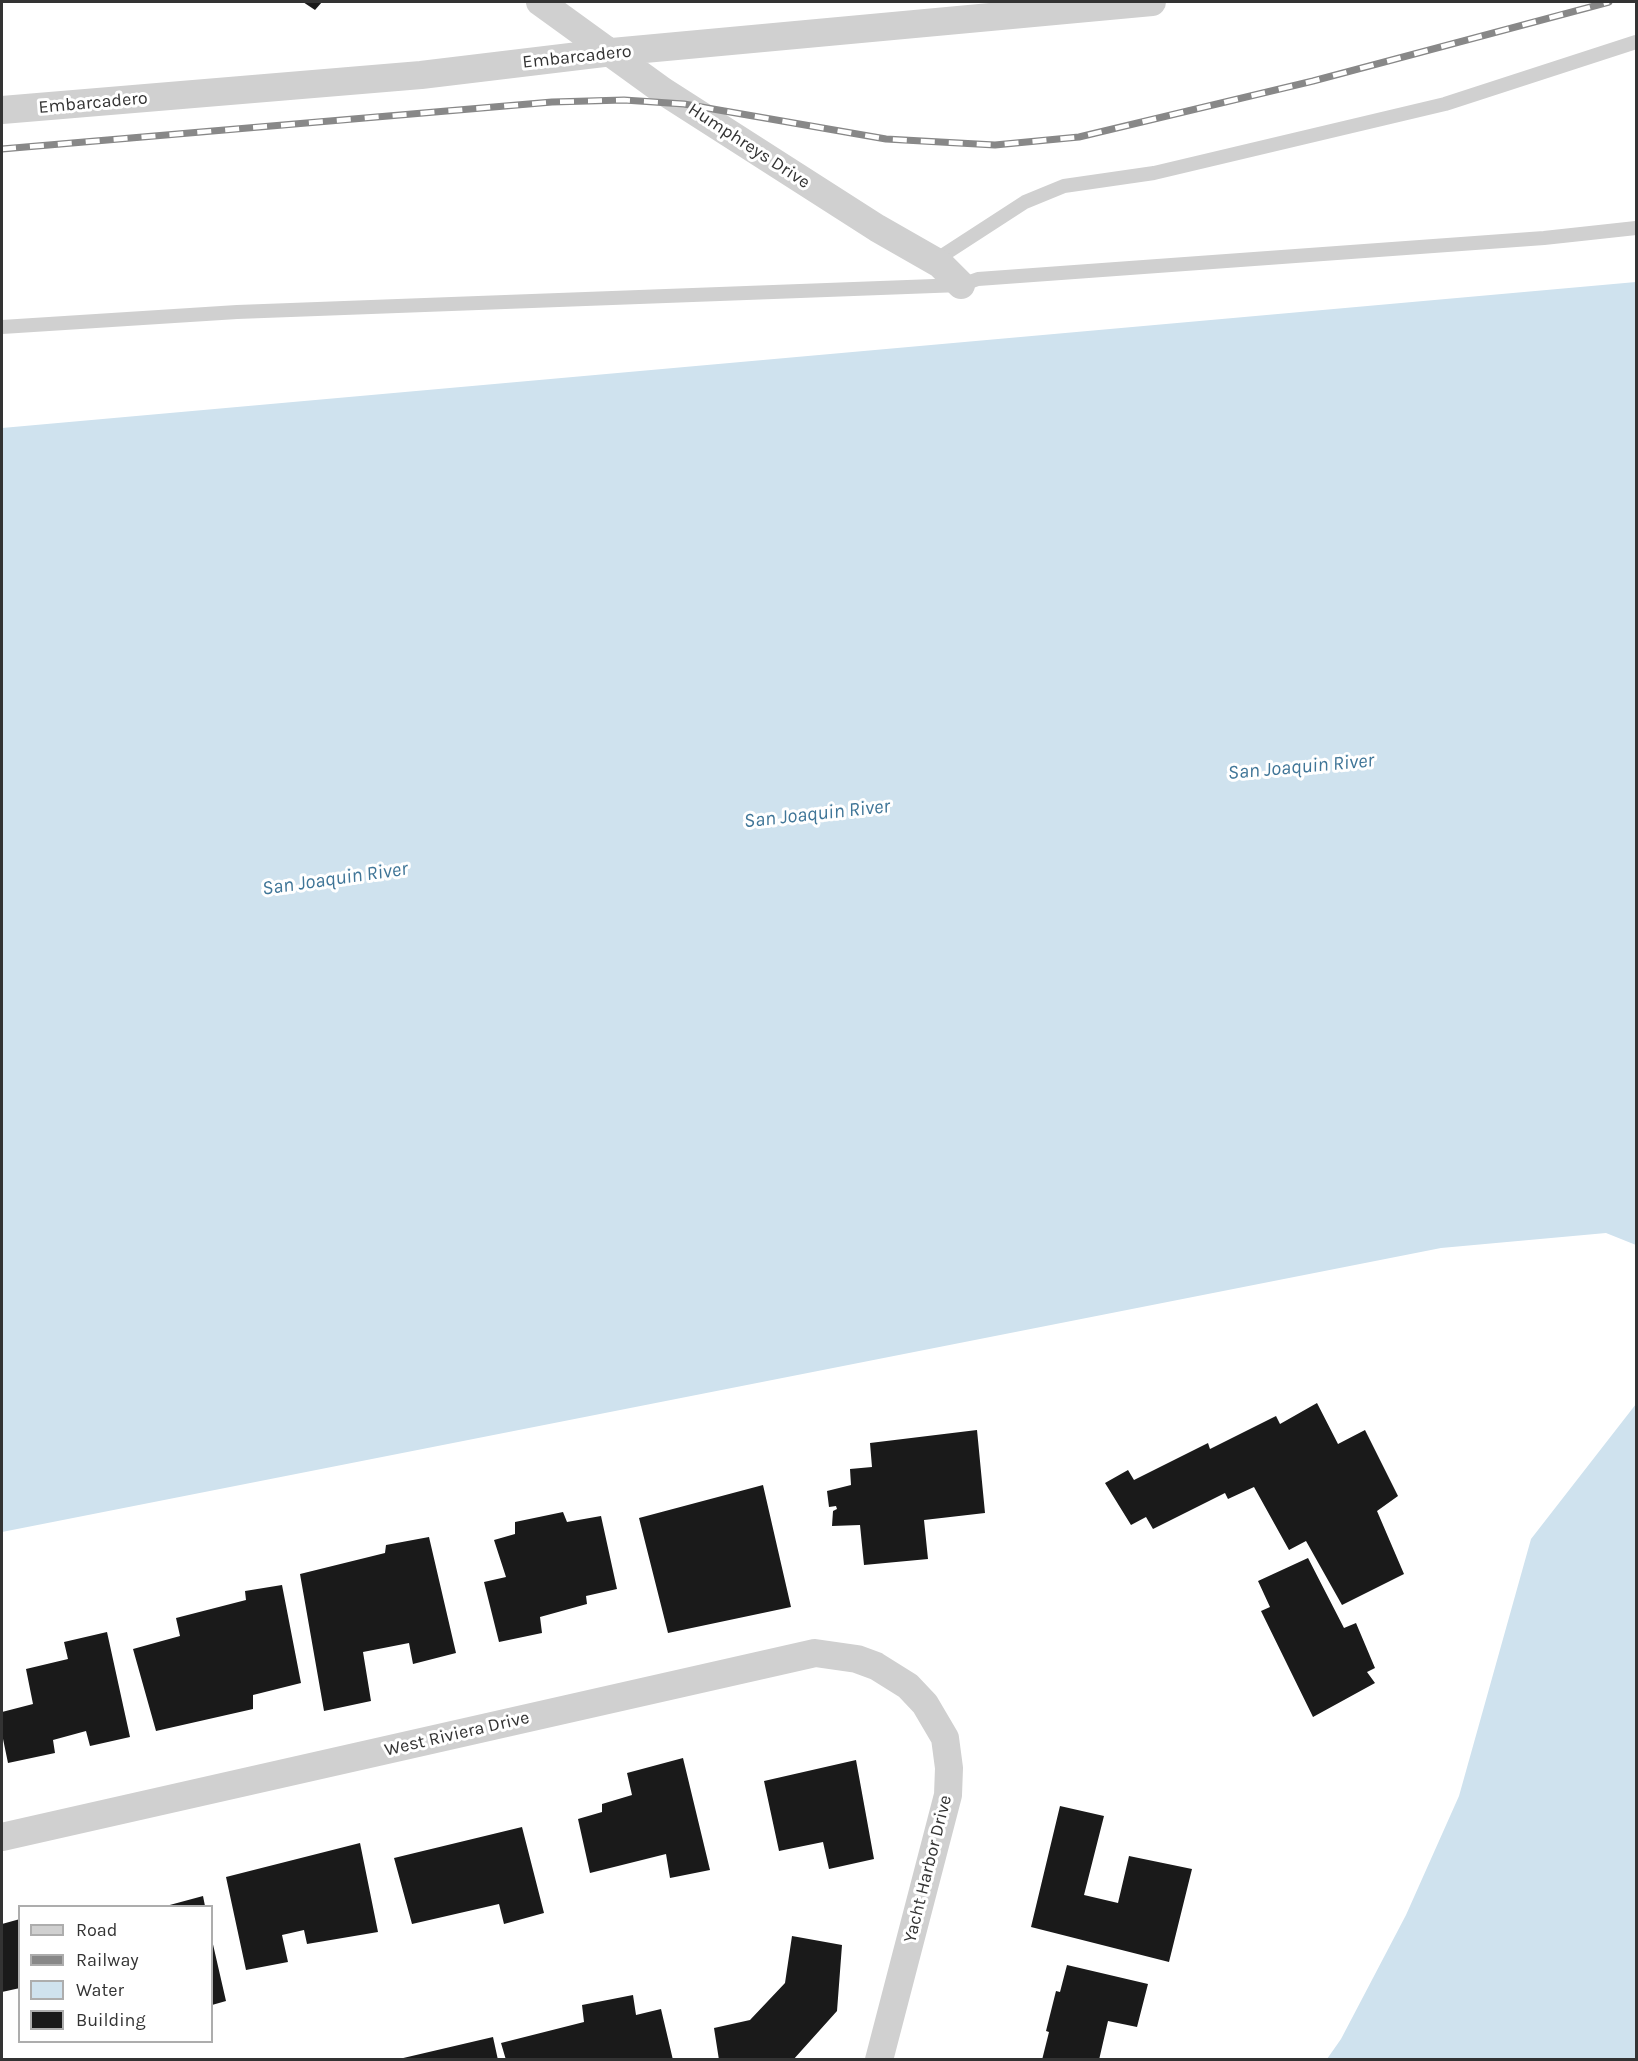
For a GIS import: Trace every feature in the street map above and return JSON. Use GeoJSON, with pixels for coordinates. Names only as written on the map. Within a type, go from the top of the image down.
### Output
{"type":"FeatureCollection","features":[{"type":"Feature","properties":{"kind":"street","name":"Humphreys Drive"},"geometry":{"type":"LineString","coordinates":[[540,2],[663,91],[878,228],[934,261],[961,285]]}},
{"type":"Feature","properties":{"kind":"street","name":"Embarcadero"},"geometry":{"type":"LineString","coordinates":[[2,110],[421,75],[612,52],[1152,2]]}},
{"type":"Feature","properties":{"kind":"street","name":"West Riviera Drive"},"geometry":{"type":"LineString","coordinates":[[2,1837],[815,1653],[857,1659],[876,1666],[908,1686]]}},
{"type":"Feature","properties":{"kind":"street","name":"Yacht Harbor Drive"},"geometry":{"type":"LineString","coordinates":[[879,2060],[948,1795],[949,1768],[945,1738],[925,1704],[908,1686]]}},
{"type":"Feature","properties":{"kind":"lane"},"geometry":{"type":"LineString","coordinates":[[934,261],[1025,202],[1064,186],[1154,173],[1445,104],[1636,42]]}},
{"type":"Feature","properties":{"kind":"lane"},"geometry":{"type":"LineString","coordinates":[[2,327],[237,312],[961,285],[978,279],[1544,238],[1636,228]]}},
{"type":"Feature","properties":{"kind":"water","name":"San Joaquin River"},"geometry":{"type":"Polygon","coordinates":[[[1636,282],[1636,1245],[1606,1233],[1441,1248],[2,1532],[2,428],[1636,282]]]}},
{"type":"Feature","properties":{"kind":"water"},"geometry":{"type":"Polygon","coordinates":[[[1636,1404],[1636,2059],[1327,2059],[1341,2039],[1406,1915],[1459,1796],[1531,1539],[1636,1404]]]}},
{"type":"Feature","properties":{"kind":"building"},"geometry":{"type":"Polygon","coordinates":[[[303,2],[322,2],[315,10],[303,2]]]}},
{"type":"Feature","properties":{"kind":"building"},"geometry":{"type":"Polygon","coordinates":[[[1317,1403],[1338,1444],[1365,1430],[1398,1496],[1377,1511],[1404,1574],[1342,1605],[1306,1541],[1289,1550],[1254,1487],[1228,1499],[1225,1493],[1153,1529],[1146,1517],[1131,1525],[1105,1483],[1128,1470],[1134,1480],[1208,1443],[1210,1449],[1276,1416],[1280,1424],[1317,1403]]]}},
{"type":"Feature","properties":{"kind":"building"},"geometry":{"type":"Polygon","coordinates":[[[977,1430],[985,1513],[924,1520],[928,1559],[864,1565],[860,1525],[832,1526],[833,1511],[837,1509],[836,1506],[829,1507],[827,1491],[851,1485],[850,1469],[872,1467],[870,1443],[977,1430]]]}},
{"type":"Feature","properties":{"kind":"building"},"geometry":{"type":"Polygon","coordinates":[[[763,1485],[791,1607],[668,1633],[639,1518],[763,1485]]]}},
{"type":"Feature","properties":{"kind":"building"},"geometry":{"type":"Polygon","coordinates":[[[563,1512],[567,1522],[601,1516],[617,1589],[586,1596],[587,1604],[540,1617],[542,1633],[499,1642],[484,1582],[506,1577],[494,1540],[515,1534],[515,1522],[563,1512]]]}},
{"type":"Feature","properties":{"kind":"building"},"geometry":{"type":"Polygon","coordinates":[[[429,1537],[456,1653],[413,1664],[409,1643],[363,1652],[371,1701],[324,1711],[300,1574],[385,1553],[386,1545],[429,1537]]]}},
{"type":"Feature","properties":{"kind":"building"},"geometry":{"type":"Polygon","coordinates":[[[1308,1558],[1344,1628],[1356,1623],[1375,1668],[1367,1672],[1375,1683],[1313,1717],[1261,1611],[1270,1607],[1258,1581],[1308,1558]]]}},
{"type":"Feature","properties":{"kind":"building"},"geometry":{"type":"Polygon","coordinates":[[[282,1585],[301,1683],[253,1695],[253,1709],[156,1731],[133,1649],[180,1636],[176,1618],[246,1600],[245,1591],[282,1585]]]}},
{"type":"Feature","properties":{"kind":"building"},"geometry":{"type":"Polygon","coordinates":[[[107,1632],[130,1737],[90,1746],[86,1731],[53,1740],[55,1753],[8,1763],[2,1734],[2,1712],[33,1704],[26,1669],[68,1659],[64,1642],[107,1632]]]}},
{"type":"Feature","properties":{"kind":"building"},"geometry":{"type":"Polygon","coordinates":[[[683,1758],[710,1870],[670,1878],[666,1854],[590,1873],[578,1819],[602,1812],[602,1804],[632,1795],[627,1773],[683,1758]]]}},
{"type":"Feature","properties":{"kind":"building"},"geometry":{"type":"Polygon","coordinates":[[[856,1760],[874,1859],[829,1869],[823,1842],[779,1851],[764,1781],[856,1760]]]}},
{"type":"Feature","properties":{"kind":"building"},"geometry":{"type":"Polygon","coordinates":[[[1060,1806],[1104,1816],[1084,1895],[1118,1903],[1129,1856],[1192,1869],[1169,1962],[1031,1927],[1060,1806]]]}},
{"type":"Feature","properties":{"kind":"building"},"geometry":{"type":"Polygon","coordinates":[[[522,1827],[544,1913],[504,1924],[499,1904],[412,1924],[394,1858],[522,1827]]]}},
{"type":"Feature","properties":{"kind":"building"},"geometry":{"type":"Polygon","coordinates":[[[360,1843],[378,1932],[307,1944],[304,1930],[282,1935],[288,1962],[246,1970],[226,1877],[360,1843]]]}},
{"type":"Feature","properties":{"kind":"building"},"geometry":{"type":"Polygon","coordinates":[[[203,1896],[205,1905],[170,1905],[203,1896]]]}},
{"type":"Feature","properties":{"kind":"building"},"geometry":{"type":"Polygon","coordinates":[[[18,1920],[18,1988],[2,1992],[2,1924],[18,1920]]]}},
{"type":"Feature","properties":{"kind":"building"},"geometry":{"type":"Polygon","coordinates":[[[792,1936],[842,1945],[837,2011],[793,2060],[719,2060],[714,2028],[750,2020],[785,1983],[792,1936]]]}},
{"type":"Feature","properties":{"kind":"building"},"geometry":{"type":"Polygon","coordinates":[[[213,1944],[226,2001],[213,2005],[213,1944]]]}},
{"type":"Feature","properties":{"kind":"building"},"geometry":{"type":"Polygon","coordinates":[[[1067,1965],[1148,1984],[1137,2027],[1108,2021],[1099,2060],[1042,2060],[1049,2032],[1046,2031],[1056,1991],[1060,1992],[1067,1965]]]}},
{"type":"Feature","properties":{"kind":"building"},"geometry":{"type":"Polygon","coordinates":[[[633,1995],[636,2015],[661,2009],[673,2060],[506,2060],[501,2043],[584,2022],[582,2005],[633,1995]]]}},
{"type":"Feature","properties":{"kind":"building"},"geometry":{"type":"Polygon","coordinates":[[[493,2037],[498,2060],[399,2060],[399,2059],[493,2037]]]}},
{"type":"Feature","properties":{"kind":"railway"},"geometry":{"type":"LineString","coordinates":[[2,149],[552,102],[624,100],[684,104],[886,139],[995,145],[1079,137],[1313,81],[1609,2]]}}]}
